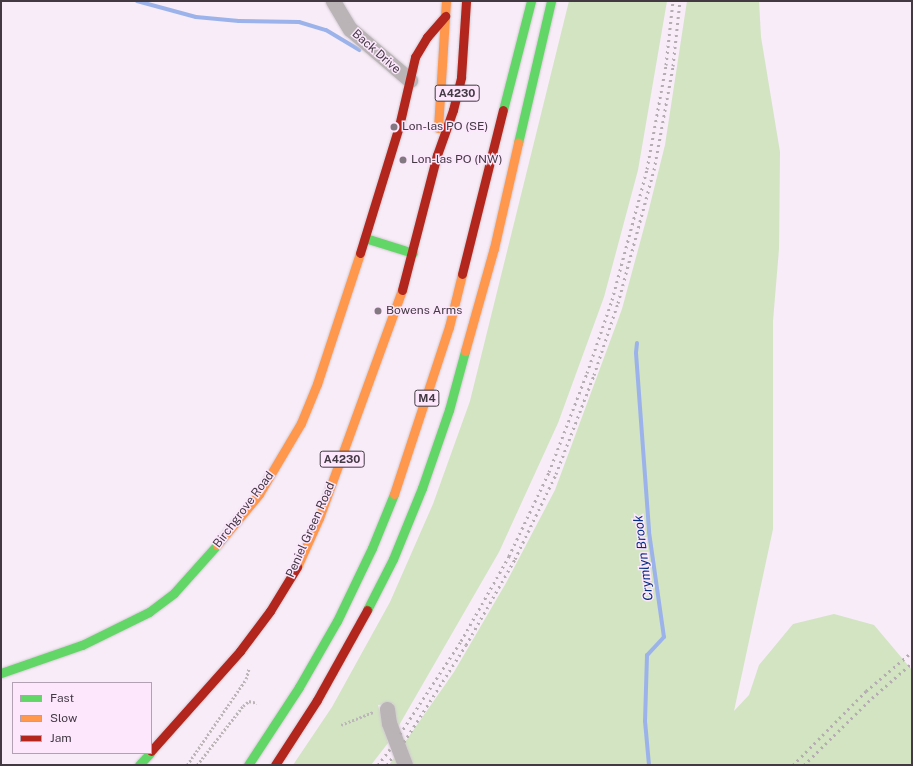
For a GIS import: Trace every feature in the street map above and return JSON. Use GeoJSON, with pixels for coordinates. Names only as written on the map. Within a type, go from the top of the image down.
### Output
{"type":"FeatureCollection","features":[{"type":"Feature","properties":{"kind":"main road","name":"A4230"},"geometry":{"type":"LineString","coordinates":[[442,57],[446,1]]}},
{"type":"Feature","properties":{"kind":"main road","name":"A4230"},"geometry":{"type":"LineString","coordinates":[[465,27],[466,1]]}},
{"type":"Feature","properties":{"kind":"main road","name":"M4"},"geometry":{"type":"LineString","coordinates":[[248,765],[299,687],[337,621],[372,548],[400,479],[448,327],[531,1]]}},
{"type":"Feature","properties":{"kind":"main road","name":"M4"},"geometry":{"type":"LineString","coordinates":[[275,765],[317,700],[356,631],[394,558],[422,488],[449,410],[494,248],[551,1]]}},
{"type":"Feature","properties":{"kind":"main road","name":"Birchgrove Road"},"geometry":{"type":"LineString","coordinates":[[1,673],[82,645],[149,612],[174,593],[232,529],[259,494],[301,423],[344,306],[397,133],[415,57],[421,45],[445,16]]}},
{"type":"Feature","properties":{"kind":"main road"},"geometry":{"type":"LineString","coordinates":[[442,57],[457,42],[465,27]]}},
{"type":"Feature","properties":{"kind":"main road","name":"Peniel Green Road"},"geometry":{"type":"LineString","coordinates":[[152,750],[240,651],[270,611],[300,562],[341,464],[394,316],[413,253],[436,155],[453,110],[461,77],[465,27]]}},
{"type":"Feature","properties":{"kind":"main road","name":"Birchgrove Road"},"geometry":{"type":"LineString","coordinates":[[410,80],[427,62],[442,57]]}},
{"type":"Feature","properties":{"kind":"main road","name":"Peniel Green Road"},"geometry":{"type":"LineString","coordinates":[[436,155],[442,57]]}},
{"type":"Feature","properties":{"kind":"main road"},"geometry":{"type":"LineString","coordinates":[[365,238],[413,253]]}},
{"type":"Feature","properties":{"kind":"main road","name":"Peniel Green Road"},"geometry":{"type":"LineString","coordinates":[[139,765],[148,754]]}},
{"type":"Feature","properties":{"kind":"street","name":"Back Drive"},"geometry":{"type":"LineString","coordinates":[[333,1],[350,29],[410,80]]}},
{"type":"Feature","properties":{"kind":"street"},"geometry":{"type":"LineString","coordinates":[[387,709],[389,723],[405,765]]}},
{"type":"Feature","properties":{"kind":"path"},"geometry":{"type":"LineString","coordinates":[[197,765],[243,706],[249,701],[257,703]]}},
{"type":"Feature","properties":{"kind":"path"},"geometry":{"type":"LineString","coordinates":[[341,726],[387,709]]}},
{"type":"Feature","properties":{"kind":"green space"},"geometry":{"type":"Polygon","coordinates":[[[569,1],[667,1],[638,170],[604,297],[558,423],[499,552],[398,727],[393,703],[378,705],[388,743],[371,765],[293,765],[332,707],[390,602],[433,504],[470,401],[569,1]]]}},
{"type":"Feature","properties":{"kind":"green space"},"geometry":{"type":"Polygon","coordinates":[[[687,1],[759,1],[761,37],[780,152],[779,249],[773,321],[773,529],[734,711],[749,695],[759,665],[793,624],[834,614],[874,625],[912,670],[912,765],[389,765],[454,672],[506,583],[555,490],[622,309],[648,213],[665,145],[687,1]]]}},
{"type":"Feature","properties":{"kind":"waterway"},"geometry":{"type":"LineString","coordinates":[[137,1],[196,17],[239,21],[299,22],[326,30],[359,50]]}},
{"type":"Feature","properties":{"kind":"waterway","name":"Crymlyn Brook"},"geometry":{"type":"LineString","coordinates":[[637,343],[636,353],[649,532],[664,637],[647,655],[645,721],[649,765]]}},
{"type":"Feature","properties":{"kind":"railway"},"geometry":{"type":"LineString","coordinates":[[400,734],[461,641],[509,556],[549,472],[587,373],[612,300],[647,169],[666,65],[673,1]]}},
{"type":"Feature","properties":{"kind":"railway"},"geometry":{"type":"LineString","coordinates":[[404,742],[466,645],[515,559],[556,474],[594,375],[618,303],[654,170],[673,66],[680,1]]}},
{"type":"Feature","properties":{"kind":"railway"},"geometry":{"type":"LineString","coordinates":[[793,765],[866,691],[912,652]]}},
{"type":"Feature","properties":{"kind":"railway"},"geometry":{"type":"LineString","coordinates":[[804,765],[872,698],[912,663]]}},
{"type":"Feature","properties":{"kind":"railway"},"geometry":{"type":"LineString","coordinates":[[378,765],[390,749]]}},
{"type":"Feature","properties":{"kind":"railway"},"geometry":{"type":"LineString","coordinates":[[387,765],[394,755]]}},
{"type":"Feature","properties":{"kind":"traffic: fast"},"geometry":{"type":"LineString","coordinates":[[503,110],[531,1]]}},
{"type":"Feature","properties":{"kind":"traffic: fast"},"geometry":{"type":"LineString","coordinates":[[518,143],[551,1]]}},
{"type":"Feature","properties":{"kind":"traffic: fast"},"geometry":{"type":"LineString","coordinates":[[365,238],[413,253]]}},
{"type":"Feature","properties":{"kind":"traffic: fast"},"geometry":{"type":"LineString","coordinates":[[367,610],[393,559],[422,488],[449,410],[465,351]]}},
{"type":"Feature","properties":{"kind":"traffic: fast"},"geometry":{"type":"LineString","coordinates":[[248,765],[299,687],[337,621],[372,548],[394,494]]}},
{"type":"Feature","properties":{"kind":"traffic: fast"},"geometry":{"type":"LineString","coordinates":[[1,673],[82,645],[149,612],[174,593],[217,545]]}},
{"type":"Feature","properties":{"kind":"traffic: fast"},"geometry":{"type":"LineString","coordinates":[[139,765],[149,754]]}},
{"type":"Feature","properties":{"kind":"traffic: slow"},"geometry":{"type":"LineString","coordinates":[[438,128],[446,1]]}},
{"type":"Feature","properties":{"kind":"traffic: slow"},"geometry":{"type":"LineString","coordinates":[[465,351],[494,248],[518,143]]}},
{"type":"Feature","properties":{"kind":"traffic: slow"},"geometry":{"type":"LineString","coordinates":[[217,545],[259,494],[301,423],[317,384],[360,253]]}},
{"type":"Feature","properties":{"kind":"traffic: slow"},"geometry":{"type":"LineString","coordinates":[[394,494],[449,327],[462,274]]}},
{"type":"Feature","properties":{"kind":"traffic: slow"},"geometry":{"type":"LineString","coordinates":[[297,567],[319,518],[402,290]]}},
{"type":"Feature","properties":{"kind":"traffic: jam"},"geometry":{"type":"LineString","coordinates":[[402,290],[437,155],[453,110],[461,77],[466,1]]}},
{"type":"Feature","properties":{"kind":"traffic: jam"},"geometry":{"type":"LineString","coordinates":[[360,253],[399,126],[415,57],[427,37],[445,16]]}},
{"type":"Feature","properties":{"kind":"traffic: jam"},"geometry":{"type":"LineString","coordinates":[[462,274],[503,110]]}},
{"type":"Feature","properties":{"kind":"traffic: jam"},"geometry":{"type":"LineString","coordinates":[[152,750],[240,651],[270,611],[297,567]]}},
{"type":"Feature","properties":{"kind":"traffic: jam"},"geometry":{"type":"LineString","coordinates":[[275,765],[317,700],[367,610]]}},
{"type":"Feature","properties":{"kind":"place","name":"Lon-las PO (SE)"},"geometry":{"type":"Point","coordinates":[394,127]}},
{"type":"Feature","properties":{"kind":"place","name":"Lon-las PO (NW)"},"geometry":{"type":"Point","coordinates":[403,160]}},
{"type":"Feature","properties":{"kind":"place","name":"Bowens Arms"},"geometry":{"type":"Point","coordinates":[378,311]}}]}
